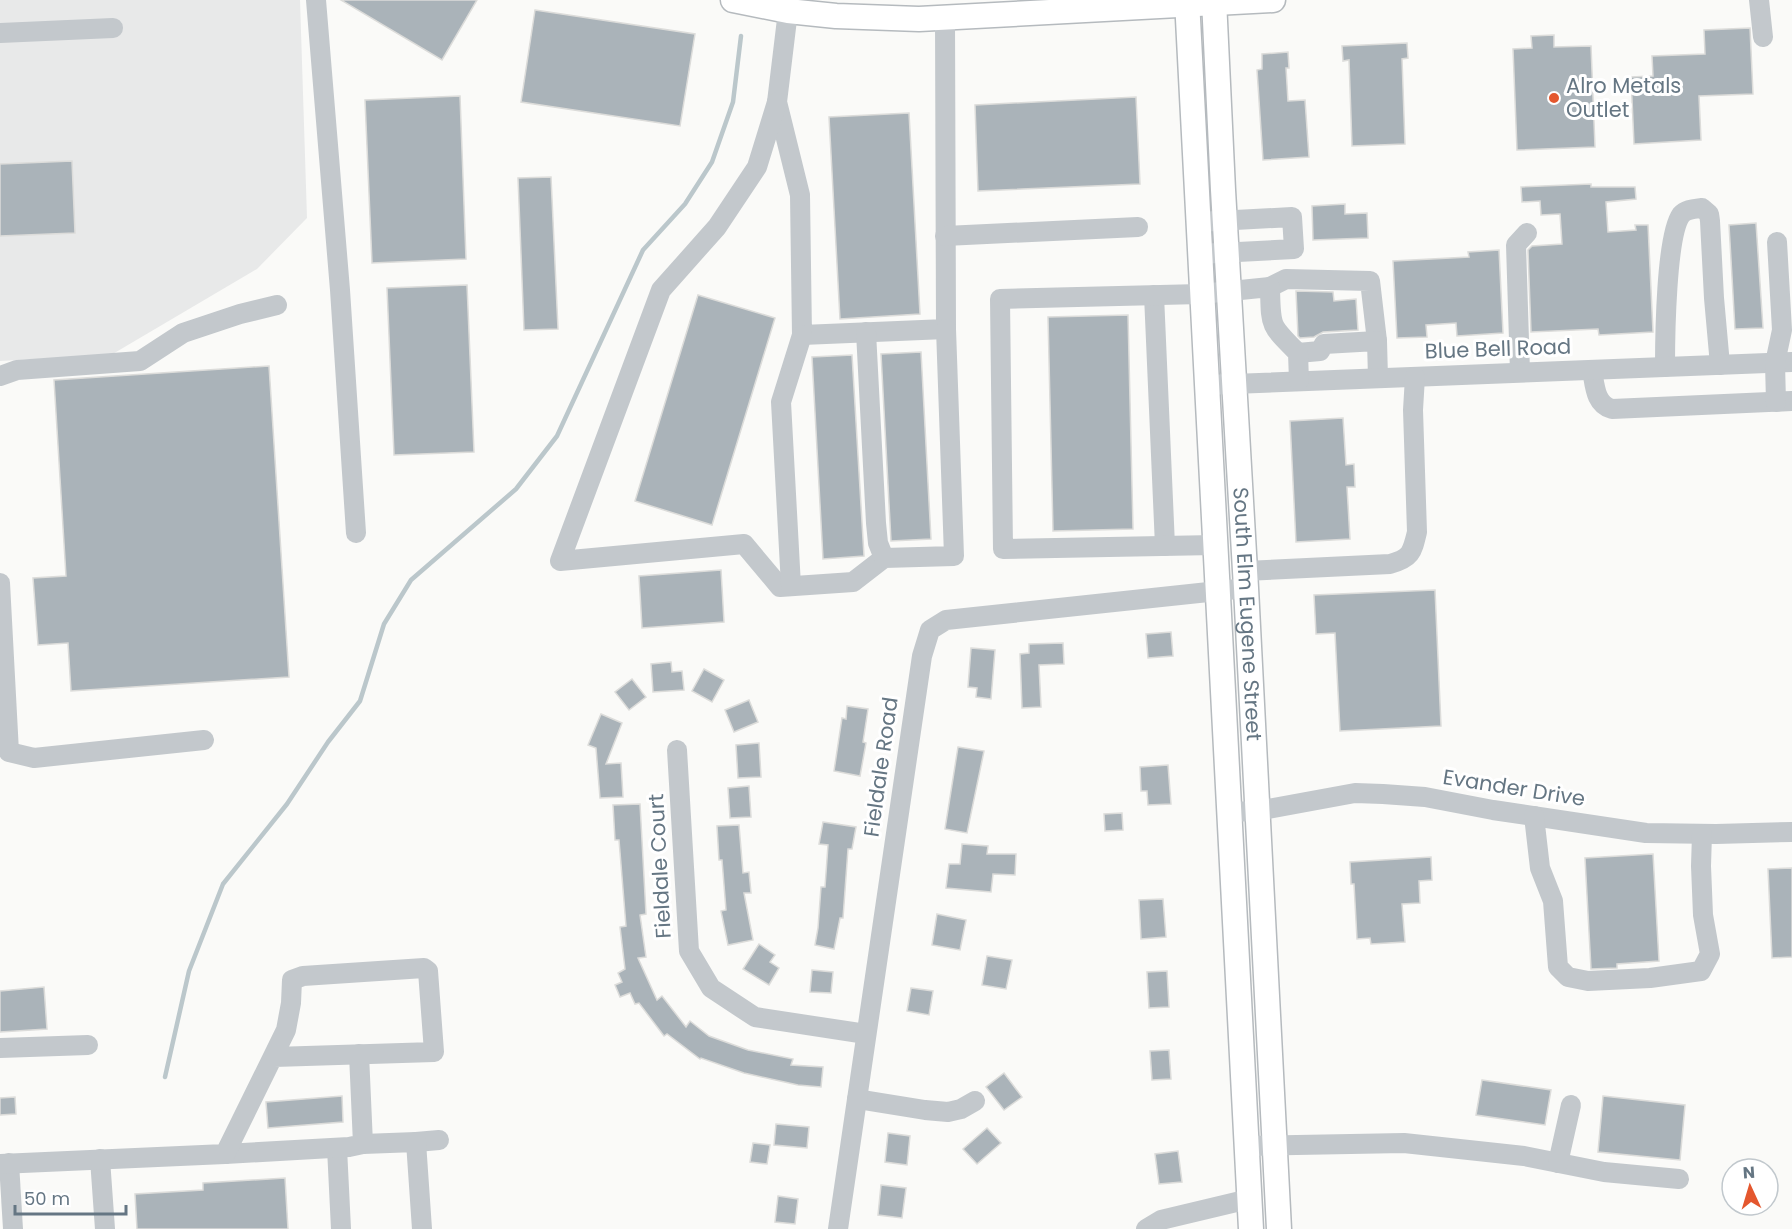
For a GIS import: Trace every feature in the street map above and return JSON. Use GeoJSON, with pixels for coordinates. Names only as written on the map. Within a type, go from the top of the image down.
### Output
{"type":"FeatureCollection","features":[{"type":"Feature","properties":{"kind":"main road"},"geometry":{"type":"LineString","coordinates":[[734,0],[788,11],[865,18],[945,18],[1187,2],[1273,0]]}},
{"type":"Feature","properties":{"kind":"main road","name":"South Elm Eugene Street"},"geometry":{"type":"LineString","coordinates":[[1214,1],[1279,1229]]}},
{"type":"Feature","properties":{"kind":"main road","name":"South Elm Eugene Street"},"geometry":{"type":"LineString","coordinates":[[1187,2],[1251,1229]]}},
{"type":"Feature","properties":{"kind":"street"},"geometry":{"type":"LineString","coordinates":[[316,0],[340,290],[356,533]]}},
{"type":"Feature","properties":{"kind":"street"},"geometry":{"type":"LineString","coordinates":[[1759,0],[1763,37]]}},
{"type":"Feature","properties":{"kind":"street"},"geometry":{"type":"LineString","coordinates":[[788,11],[777,102],[757,167],[717,227],[661,290],[560,561],[744,544],[780,587],[853,582],[884,558],[954,556],[946,329],[945,18]]}},
{"type":"Feature","properties":{"kind":"street"},"geometry":{"type":"LineString","coordinates":[[0,33],[113,28]]}},
{"type":"Feature","properties":{"kind":"street"},"geometry":{"type":"LineString","coordinates":[[777,102],[800,195],[802,335],[781,402],[791,586]]}},
{"type":"Feature","properties":{"kind":"street"},"geometry":{"type":"LineString","coordinates":[[1665,367],[1665,326],[1671,252],[1679,217],[1684,212],[1702,208],[1709,214],[1710,221],[1720,365]]}},
{"type":"Feature","properties":{"kind":"street"},"geometry":{"type":"LineString","coordinates":[[1198,222],[1292,216],[1294,249],[1199,254]]}},
{"type":"Feature","properties":{"kind":"street"},"geometry":{"type":"LineString","coordinates":[[945,236],[1138,227]]}},
{"type":"Feature","properties":{"kind":"street"},"geometry":{"type":"LineString","coordinates":[[1520,372],[1516,246],[1527,233]]}},
{"type":"Feature","properties":{"kind":"street"},"geometry":{"type":"LineString","coordinates":[[1592,370],[1599,401],[1612,410],[1784,402],[1777,242]]}},
{"type":"Feature","properties":{"kind":"street"},"geometry":{"type":"LineString","coordinates":[[1215,545],[1003,549],[1000,299],[1201,294],[1270,287],[1286,279],[1370,281],[1377,341],[1378,378]]}},
{"type":"Feature","properties":{"kind":"street"},"geometry":{"type":"LineString","coordinates":[[1270,287],[1271,322],[1275,330],[1298,352],[1299,381]]}},
{"type":"Feature","properties":{"kind":"street"},"geometry":{"type":"LineString","coordinates":[[1154,295],[1165,546]]}},
{"type":"Feature","properties":{"kind":"street"},"geometry":{"type":"LineString","coordinates":[[0,376],[17,370],[140,361],[183,333],[277,304]]}},
{"type":"Feature","properties":{"kind":"street"},"geometry":{"type":"LineString","coordinates":[[802,335],[946,329]]}},
{"type":"Feature","properties":{"kind":"street"},"geometry":{"type":"LineString","coordinates":[[866,332],[876,523],[878,543],[884,558]]}},
{"type":"Feature","properties":{"kind":"street"},"geometry":{"type":"LineString","coordinates":[[1298,352],[1320,351],[1324,344],[1377,341]]}},
{"type":"Feature","properties":{"kind":"street","name":"Blue Bell Road"},"geometry":{"type":"LineString","coordinates":[[1206,385],[1784,362]]}},
{"type":"Feature","properties":{"kind":"street","name":"Fieldale Road"},"geometry":{"type":"LineString","coordinates":[[838,1229],[922,656],[930,630],[946,620],[1217,591],[1246,579],[1390,564],[1403,560],[1413,551],[1417,532],[1414,377]]}},
{"type":"Feature","properties":{"kind":"street"},"geometry":{"type":"LineString","coordinates":[[0,583],[5,754],[34,758],[204,740]]}},
{"type":"Feature","properties":{"kind":"street","name":"Fieldale Court"},"geometry":{"type":"LineString","coordinates":[[677,750],[689,951],[711,988],[755,1017],[866,1034]]}},
{"type":"Feature","properties":{"kind":"street","name":"Evander Drive"},"geometry":{"type":"LineString","coordinates":[[1229,812],[1257,811],[1355,793],[1425,797],[1646,833],[1792,832]]}},
{"type":"Feature","properties":{"kind":"street"},"geometry":{"type":"LineString","coordinates":[[1534,816],[1540,868],[1553,901],[1558,967],[1568,977],[1588,981],[1650,978],[1701,971],[1710,954],[1702,895],[1702,834]]}},
{"type":"Feature","properties":{"kind":"street"},"geometry":{"type":"LineString","coordinates":[[225,1154],[286,1030],[292,980],[303,976],[424,968],[428,970],[434,1052],[274,1057]]}},
{"type":"Feature","properties":{"kind":"street"},"geometry":{"type":"LineString","coordinates":[[0,1048],[88,1045]]}},
{"type":"Feature","properties":{"kind":"street"},"geometry":{"type":"LineString","coordinates":[[359,1054],[363,1144]]}},
{"type":"Feature","properties":{"kind":"street"},"geometry":{"type":"LineString","coordinates":[[857,1099],[948,1112],[961,1109],[975,1101]]}},
{"type":"Feature","properties":{"kind":"street"},"geometry":{"type":"LineString","coordinates":[[1558,1163],[1571,1105]]}},
{"type":"Feature","properties":{"kind":"street"},"geometry":{"type":"LineString","coordinates":[[14,1229],[4,1163],[225,1154],[439,1140]]}},
{"type":"Feature","properties":{"kind":"street"},"geometry":{"type":"LineString","coordinates":[[416,1142],[422,1229]]}},
{"type":"Feature","properties":{"kind":"street"},"geometry":{"type":"LineString","coordinates":[[1246,1146],[1404,1143],[1524,1156],[1604,1172],[1679,1179]]}},
{"type":"Feature","properties":{"kind":"street"},"geometry":{"type":"LineString","coordinates":[[337,1148],[342,1229]]}},
{"type":"Feature","properties":{"kind":"street"},"geometry":{"type":"LineString","coordinates":[[100,1159],[105,1229]]}},
{"type":"Feature","properties":{"kind":"street"},"geometry":{"type":"LineString","coordinates":[[1146,1229],[1161,1220],[1249,1199]]}},
{"type":"Feature","properties":{"kind":"shaded area"},"geometry":{"type":"Polygon","coordinates":[[[0,0],[300,0],[307,218],[257,269],[111,355],[0,361],[0,0]]]}},
{"type":"Feature","properties":{"kind":"building"},"geometry":{"type":"Polygon","coordinates":[[[341,0],[477,0],[442,60],[341,0]]]}},
{"type":"Feature","properties":{"kind":"building"},"geometry":{"type":"Polygon","coordinates":[[[535,10],[695,34],[680,126],[521,102],[535,10]]]}},
{"type":"Feature","properties":{"kind":"building"},"geometry":{"type":"Polygon","coordinates":[[[1750,28],[1753,94],[1699,96],[1701,140],[1634,144],[1631,77],[1653,76],[1652,56],[1705,54],[1704,30],[1750,28]]]}},
{"type":"Feature","properties":{"kind":"building","name":"Alro Metals Outlet"},"geometry":{"type":"Polygon","coordinates":[[[1554,35],[1554,47],[1591,46],[1595,147],[1517,150],[1513,49],[1532,48],[1531,36],[1554,35]]]}},
{"type":"Feature","properties":{"kind":"building"},"geometry":{"type":"Polygon","coordinates":[[[1407,43],[1408,58],[1402,59],[1405,144],[1352,146],[1349,60],[1343,61],[1342,46],[1407,43]]]}},
{"type":"Feature","properties":{"kind":"building"},"geometry":{"type":"Polygon","coordinates":[[[1288,52],[1289,68],[1286,68],[1288,101],[1305,100],[1309,157],[1263,160],[1257,70],[1262,69],[1262,54],[1288,52]]]}},
{"type":"Feature","properties":{"kind":"building"},"geometry":{"type":"Polygon","coordinates":[[[460,96],[466,259],[372,263],[365,100],[460,96]]]}},
{"type":"Feature","properties":{"kind":"building"},"geometry":{"type":"Polygon","coordinates":[[[1136,97],[1140,184],[978,191],[975,105],[1136,97]]]}},
{"type":"Feature","properties":{"kind":"building"},"geometry":{"type":"Polygon","coordinates":[[[909,113],[920,314],[840,319],[829,117],[909,113]]]}},
{"type":"Feature","properties":{"kind":"building"},"geometry":{"type":"Polygon","coordinates":[[[72,161],[75,233],[0,236],[0,164],[72,161]]]}},
{"type":"Feature","properties":{"kind":"building"},"geometry":{"type":"Polygon","coordinates":[[[551,177],[558,329],[524,330],[518,178],[551,177]]]}},
{"type":"Feature","properties":{"kind":"building"},"geometry":{"type":"Polygon","coordinates":[[[1591,184],[1591,187],[1635,187],[1636,199],[1606,202],[1608,232],[1636,230],[1635,225],[1648,225],[1653,332],[1599,335],[1598,329],[1531,332],[1528,250],[1532,246],[1562,244],[1560,214],[1541,215],[1540,201],[1522,202],[1521,187],[1591,184]]]}},
{"type":"Feature","properties":{"kind":"building"},"geometry":{"type":"Polygon","coordinates":[[[1345,204],[1345,214],[1367,213],[1368,238],[1313,240],[1312,206],[1345,204]]]}},
{"type":"Feature","properties":{"kind":"building"},"geometry":{"type":"Polygon","coordinates":[[[1756,223],[1763,328],[1735,329],[1729,225],[1756,223]]]}},
{"type":"Feature","properties":{"kind":"building"},"geometry":{"type":"Polygon","coordinates":[[[1499,250],[1503,333],[1457,336],[1456,323],[1426,325],[1427,337],[1397,338],[1393,261],[1469,257],[1468,252],[1499,250]]]}},
{"type":"Feature","properties":{"kind":"building"},"geometry":{"type":"Polygon","coordinates":[[[467,285],[474,452],[394,455],[387,288],[467,285]]]}},
{"type":"Feature","properties":{"kind":"building"},"geometry":{"type":"Polygon","coordinates":[[[1296,291],[1333,292],[1334,301],[1356,299],[1358,330],[1323,332],[1314,337],[1300,338],[1298,336],[1296,291]]]}},
{"type":"Feature","properties":{"kind":"building"},"geometry":{"type":"Polygon","coordinates":[[[698,295],[775,318],[712,525],[635,501],[698,295]]]}},
{"type":"Feature","properties":{"kind":"building"},"geometry":{"type":"Polygon","coordinates":[[[1128,315],[1133,529],[1053,531],[1048,317],[1128,315]]]}},
{"type":"Feature","properties":{"kind":"building"},"geometry":{"type":"Polygon","coordinates":[[[921,352],[931,539],[891,541],[881,354],[921,352]]]}},
{"type":"Feature","properties":{"kind":"building"},"geometry":{"type":"Polygon","coordinates":[[[852,355],[864,556],[823,559],[812,357],[852,355]]]}},
{"type":"Feature","properties":{"kind":"building"},"geometry":{"type":"Polygon","coordinates":[[[269,366],[289,677],[71,691],[68,643],[38,645],[33,578],[66,576],[54,380],[269,366]]]}},
{"type":"Feature","properties":{"kind":"building"},"geometry":{"type":"Polygon","coordinates":[[[1343,418],[1346,465],[1354,464],[1355,487],[1347,487],[1350,539],[1296,542],[1290,421],[1343,418]]]}},
{"type":"Feature","properties":{"kind":"building"},"geometry":{"type":"Polygon","coordinates":[[[721,570],[724,622],[642,628],[639,576],[721,570]]]}},
{"type":"Feature","properties":{"kind":"building"},"geometry":{"type":"Polygon","coordinates":[[[1435,590],[1441,726],[1340,731],[1335,633],[1316,634],[1314,595],[1435,590]]]}},
{"type":"Feature","properties":{"kind":"building"},"geometry":{"type":"Polygon","coordinates":[[[1171,632],[1173,656],[1148,658],[1146,634],[1171,632]]]}},
{"type":"Feature","properties":{"kind":"building"},"geometry":{"type":"Polygon","coordinates":[[[1063,643],[1064,664],[1039,665],[1041,707],[1022,708],[1020,654],[1029,653],[1029,644],[1063,643]]]}},
{"type":"Feature","properties":{"kind":"building"},"geometry":{"type":"Polygon","coordinates":[[[971,648],[995,650],[991,699],[976,697],[977,688],[968,687],[971,648]]]}},
{"type":"Feature","properties":{"kind":"building"},"geometry":{"type":"Polygon","coordinates":[[[671,662],[672,672],[682,671],[684,690],[653,692],[651,664],[671,662]]]}},
{"type":"Feature","properties":{"kind":"building"},"geometry":{"type":"Polygon","coordinates":[[[704,669],[724,680],[712,702],[692,691],[704,669]]]}},
{"type":"Feature","properties":{"kind":"building"},"geometry":{"type":"Polygon","coordinates":[[[632,679],[646,697],[629,710],[615,692],[632,679]]]}},
{"type":"Feature","properties":{"kind":"building"},"geometry":{"type":"Polygon","coordinates":[[[749,700],[758,722],[734,732],[725,710],[749,700]]]}},
{"type":"Feature","properties":{"kind":"building"},"geometry":{"type":"Polygon","coordinates":[[[847,706],[868,709],[863,742],[866,743],[860,776],[834,771],[842,718],[846,719],[847,706]]]}},
{"type":"Feature","properties":{"kind":"building"},"geometry":{"type":"Polygon","coordinates":[[[601,714],[622,723],[606,764],[621,763],[623,797],[600,798],[596,748],[588,745],[601,714]]]}},
{"type":"Feature","properties":{"kind":"building"},"geometry":{"type":"Polygon","coordinates":[[[759,743],[761,777],[738,778],[736,745],[759,743]]]}},
{"type":"Feature","properties":{"kind":"building"},"geometry":{"type":"Polygon","coordinates":[[[958,747],[984,751],[967,833],[945,829],[958,747]]]}},
{"type":"Feature","properties":{"kind":"building"},"geometry":{"type":"Polygon","coordinates":[[[1168,765],[1171,804],[1148,805],[1147,791],[1141,791],[1140,767],[1168,765]]]}},
{"type":"Feature","properties":{"kind":"building"},"geometry":{"type":"Polygon","coordinates":[[[749,786],[751,817],[730,818],[728,788],[749,786]]]}},
{"type":"Feature","properties":{"kind":"building"},"geometry":{"type":"Polygon","coordinates":[[[640,804],[646,914],[640,915],[646,957],[638,958],[657,1000],[662,996],[686,1027],[690,1021],[709,1036],[748,1050],[793,1059],[791,1065],[823,1067],[821,1087],[798,1085],[744,1073],[700,1059],[667,1034],[664,1036],[639,1003],[635,1004],[630,993],[620,997],[615,985],[622,982],[618,973],[625,969],[620,927],[626,926],[619,840],[615,840],[613,805],[640,804]]]}},
{"type":"Feature","properties":{"kind":"building"},"geometry":{"type":"Polygon","coordinates":[[[1122,813],[1123,830],[1105,831],[1104,814],[1122,813]]]}},
{"type":"Feature","properties":{"kind":"building"},"geometry":{"type":"Polygon","coordinates":[[[823,822],[856,827],[852,849],[848,849],[843,918],[840,918],[834,949],[815,945],[821,887],[825,887],[828,845],[819,844],[823,822]]]}},
{"type":"Feature","properties":{"kind":"building"},"geometry":{"type":"Polygon","coordinates":[[[739,825],[743,873],[749,872],[751,893],[744,893],[753,940],[728,945],[721,911],[726,910],[717,826],[739,825]]]}},
{"type":"Feature","properties":{"kind":"building"},"geometry":{"type":"Polygon","coordinates":[[[962,844],[988,846],[987,854],[1016,854],[1015,875],[993,874],[991,892],[946,888],[949,864],[960,864],[962,844]]]}},
{"type":"Feature","properties":{"kind":"building"},"geometry":{"type":"Polygon","coordinates":[[[1653,854],[1659,961],[1617,964],[1617,968],[1591,969],[1585,858],[1653,854]]]}},
{"type":"Feature","properties":{"kind":"building"},"geometry":{"type":"Polygon","coordinates":[[[1431,857],[1432,880],[1419,881],[1420,903],[1402,904],[1405,942],[1371,944],[1370,938],[1357,939],[1354,884],[1351,884],[1350,862],[1431,857]]]}},
{"type":"Feature","properties":{"kind":"building"},"geometry":{"type":"Polygon","coordinates":[[[1792,868],[1792,957],[1772,958],[1768,869],[1792,868]]]}},
{"type":"Feature","properties":{"kind":"building"},"geometry":{"type":"Polygon","coordinates":[[[1163,899],[1166,937],[1141,939],[1139,900],[1163,899]]]}},
{"type":"Feature","properties":{"kind":"building"},"geometry":{"type":"Polygon","coordinates":[[[937,914],[966,920],[960,950],[932,945],[937,914]]]}},
{"type":"Feature","properties":{"kind":"building"},"geometry":{"type":"Polygon","coordinates":[[[759,944],[775,955],[770,962],[779,968],[769,985],[743,969],[759,944]]]}},
{"type":"Feature","properties":{"kind":"building"},"geometry":{"type":"Polygon","coordinates":[[[987,956],[1012,960],[1006,989],[982,985],[987,956]]]}},
{"type":"Feature","properties":{"kind":"building"},"geometry":{"type":"Polygon","coordinates":[[[812,970],[833,972],[831,993],[810,992],[812,970]]]}},
{"type":"Feature","properties":{"kind":"building"},"geometry":{"type":"Polygon","coordinates":[[[1167,971],[1169,1007],[1149,1008],[1147,972],[1167,971]]]}},
{"type":"Feature","properties":{"kind":"building"},"geometry":{"type":"Polygon","coordinates":[[[44,987],[47,1029],[0,1032],[0,991],[44,987]]]}},
{"type":"Feature","properties":{"kind":"building"},"geometry":{"type":"Polygon","coordinates":[[[911,988],[933,991],[929,1015],[907,1011],[911,988]]]}},
{"type":"Feature","properties":{"kind":"building"},"geometry":{"type":"Polygon","coordinates":[[[1169,1050],[1171,1079],[1152,1080],[1150,1051],[1169,1050]]]}},
{"type":"Feature","properties":{"kind":"building"},"geometry":{"type":"Polygon","coordinates":[[[1004,1073],[1022,1097],[1004,1110],[986,1087],[1004,1073]]]}},
{"type":"Feature","properties":{"kind":"building"},"geometry":{"type":"Polygon","coordinates":[[[1482,1080],[1551,1090],[1545,1125],[1476,1115],[1482,1080]]]}},
{"type":"Feature","properties":{"kind":"building"},"geometry":{"type":"Polygon","coordinates":[[[342,1096],[343,1122],[268,1128],[266,1102],[342,1096]]]}},
{"type":"Feature","properties":{"kind":"building"},"geometry":{"type":"Polygon","coordinates":[[[1603,1096],[1685,1105],[1680,1160],[1598,1152],[1603,1096]]]}},
{"type":"Feature","properties":{"kind":"building"},"geometry":{"type":"Polygon","coordinates":[[[15,1097],[16,1114],[0,1115],[0,1098],[15,1097]]]}},
{"type":"Feature","properties":{"kind":"building"},"geometry":{"type":"Polygon","coordinates":[[[776,1124],[809,1127],[807,1148],[774,1145],[776,1124]]]}},
{"type":"Feature","properties":{"kind":"building"},"geometry":{"type":"Polygon","coordinates":[[[987,1128],[1001,1143],[977,1164],[963,1149],[987,1128]]]}},
{"type":"Feature","properties":{"kind":"building"},"geometry":{"type":"Polygon","coordinates":[[[888,1133],[910,1136],[907,1165],[885,1162],[888,1133]]]}},
{"type":"Feature","properties":{"kind":"building"},"geometry":{"type":"Polygon","coordinates":[[[753,1143],[770,1145],[767,1164],[750,1162],[753,1143]]]}},
{"type":"Feature","properties":{"kind":"building"},"geometry":{"type":"Polygon","coordinates":[[[1178,1151],[1182,1182],[1159,1184],[1155,1154],[1178,1151]]]}},
{"type":"Feature","properties":{"kind":"building"},"geometry":{"type":"Polygon","coordinates":[[[285,1178],[288,1229],[137,1229],[135,1194],[203,1190],[203,1183],[285,1178]]]}},
{"type":"Feature","properties":{"kind":"building"},"geometry":{"type":"Polygon","coordinates":[[[881,1185],[906,1188],[902,1218],[878,1215],[881,1185]]]}},
{"type":"Feature","properties":{"kind":"building"},"geometry":{"type":"Polygon","coordinates":[[[778,1196],[798,1199],[795,1224],[775,1222],[778,1196]]]}},
{"type":"Feature","properties":{"kind":"waterway"},"geometry":{"type":"LineString","coordinates":[[165,1077],[189,971],[223,884],[287,804],[328,742],[360,701],[384,624],[411,580],[516,489],[557,436],[643,250],[685,204],[712,162],[733,102],[741,36]]}},
{"type":"Feature","properties":{"kind":"place","name":"Alro Metals Outlet"},"geometry":{"type":"Point","coordinates":[1554,98]}}]}
